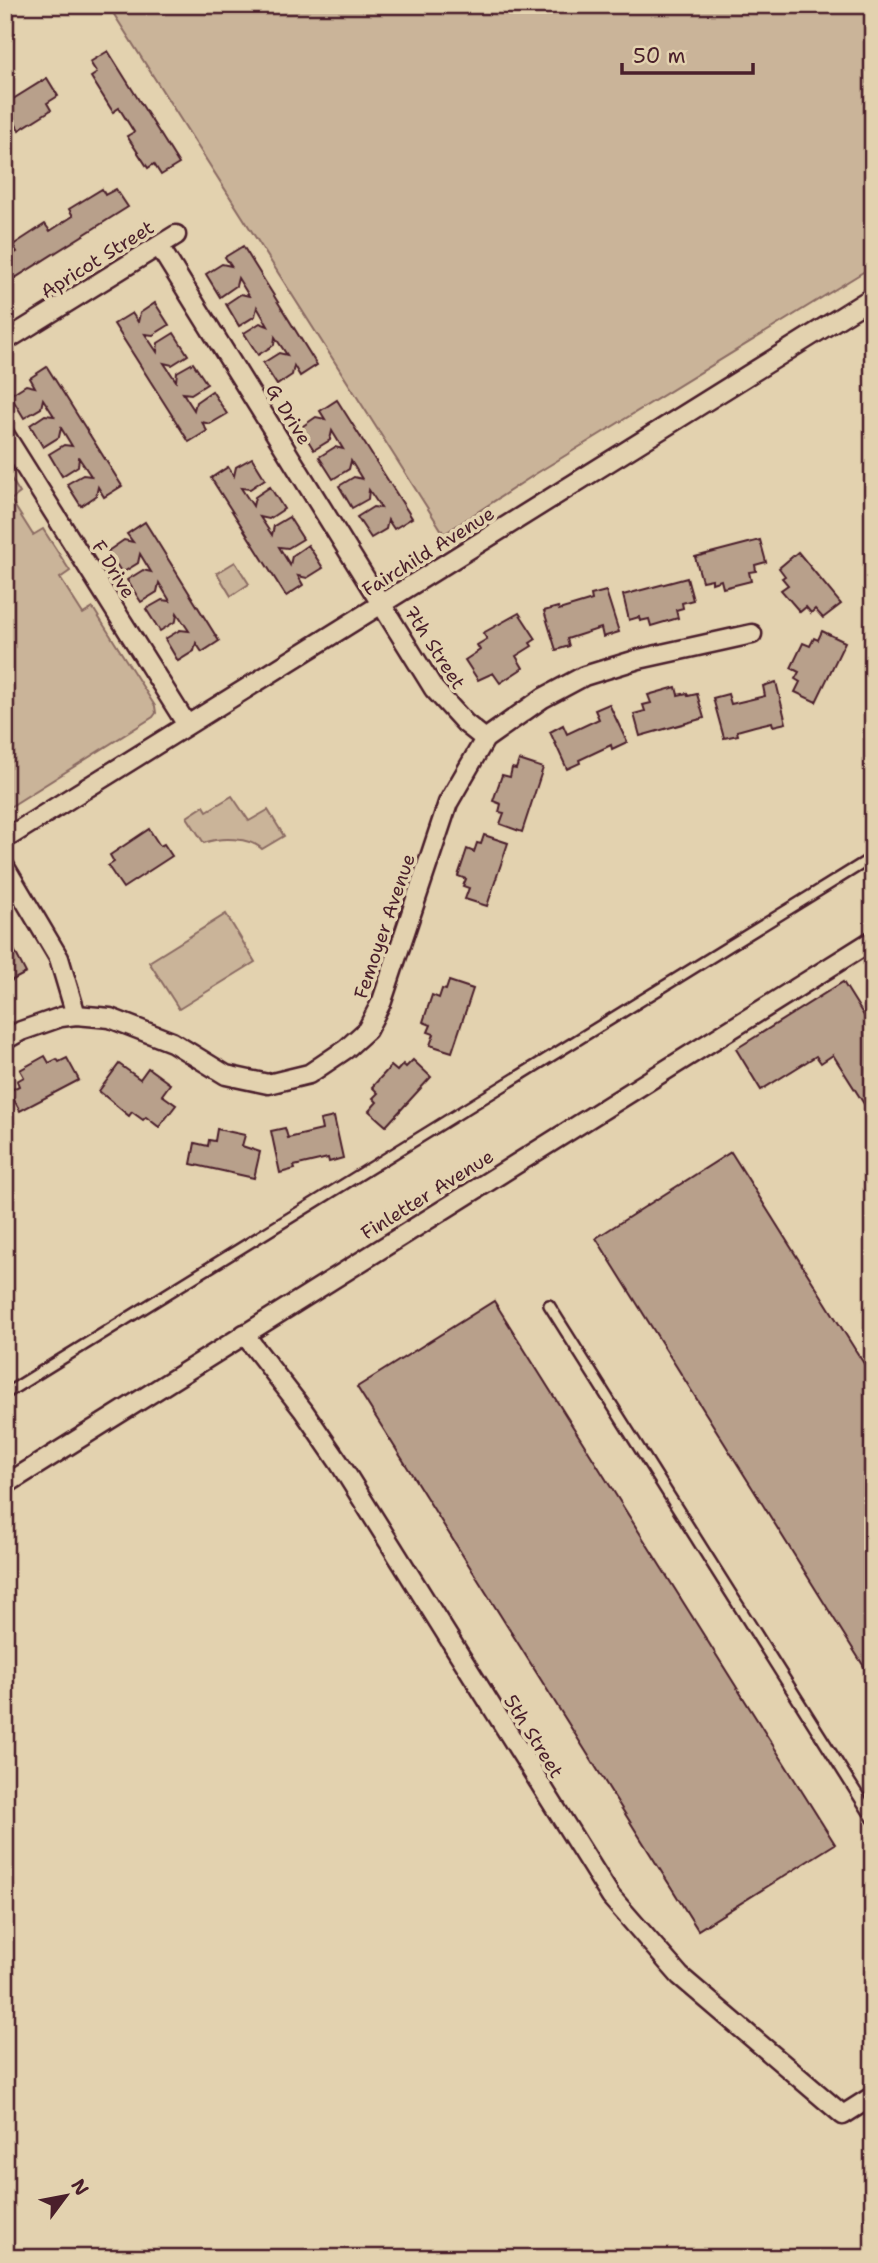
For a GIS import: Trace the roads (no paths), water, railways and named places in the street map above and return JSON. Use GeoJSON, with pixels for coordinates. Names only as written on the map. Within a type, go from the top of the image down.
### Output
{"type":"FeatureCollection","features":[{"type":"Feature","properties":{"kind":"street","name":"Apricot Street"},"geometry":{"type":"LineString","coordinates":[[5,341],[176,235]]}},
{"type":"Feature","properties":{"kind":"street","name":"G Drive"},"geometry":{"type":"LineString","coordinates":[[159,246],[383,604]]}},
{"type":"Feature","properties":{"kind":"street","name":"Fairchild Avenue"},"geometry":{"type":"LineString","coordinates":[[5,839],[873,297]]}},
{"type":"Feature","properties":{"kind":"street","name":"F Drive"},"geometry":{"type":"LineString","coordinates":[[5,435],[187,725]]}},
{"type":"Feature","properties":{"kind":"street","name":"7th Street"},"geometry":{"type":"LineString","coordinates":[[383,604],[434,689],[465,723],[485,739]]}},
{"type":"Feature","properties":{"kind":"street","name":"Femoyer Avenue"},"geometry":{"type":"LineString","coordinates":[[5,1040],[61,1017],[76,1015],[110,1018],[172,1042],[226,1075],[268,1084],[309,1074],[346,1049],[367,1030],[382,1001],[448,803],[485,739],[543,698],[583,677],[639,659],[752,634]]}},
{"type":"Feature","properties":{"kind":"street"},"geometry":{"type":"LineString","coordinates":[[5,867],[59,958],[76,1015]]}},
{"type":"Feature","properties":{"kind":"street","name":"Finletter Avenue"},"geometry":{"type":"LineString","coordinates":[[5,1485],[873,940]]}},
{"type":"Feature","properties":{"kind":"street","name":"5th Street"},"geometry":{"type":"LineString","coordinates":[[244,1334],[303,1410],[340,1464],[611,1897],[681,1976],[843,2115],[873,2096]]}},
{"type":"Feature","properties":{"kind":"lane"},"geometry":{"type":"LineString","coordinates":[[5,1394],[873,857]]}},
{"type":"Feature","properties":{"kind":"lane"},"geometry":{"type":"LineString","coordinates":[[549,1305],[873,1819]]}}]}
